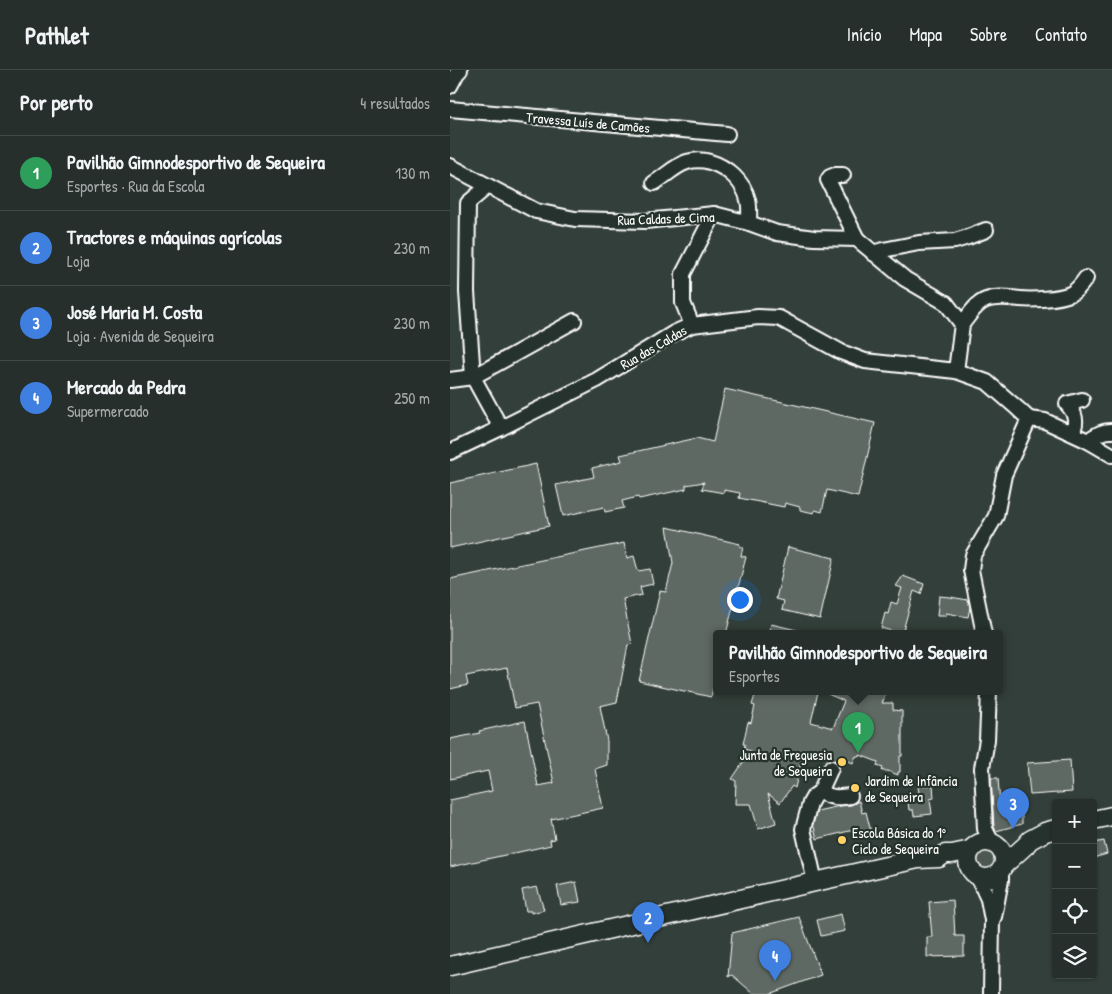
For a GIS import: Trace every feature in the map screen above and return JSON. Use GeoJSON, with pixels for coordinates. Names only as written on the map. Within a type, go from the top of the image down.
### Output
{"type":"FeatureCollection","features":[{"type":"Feature","properties":{"kind":"main road"},"geometry":{"type":"LineString","coordinates":[[1097,819],[1112,816]]}},
{"type":"Feature","properties":{"kind":"main road"},"geometry":{"type":"LineString","coordinates":[[450,966],[918,859],[939,858],[985,879],[993,878],[1030,840],[1052,830]]}},
{"type":"Feature","properties":{"kind":"main road"},"geometry":{"type":"LineString","coordinates":[[939,858],[945,854],[952,854],[985,842],[1010,844],[1021,840],[1030,840]]}},
{"type":"Feature","properties":{"kind":"main road"},"geometry":{"type":"LineString","coordinates":[[985,842],[1001,849],[1004,854],[1002,868]]}},
{"type":"Feature","properties":{"kind":"main road"},"geometry":{"type":"LineString","coordinates":[[975,874],[968,865],[968,858],[985,842]]}},
{"type":"Feature","properties":{"kind":"street"},"geometry":{"type":"LineString","coordinates":[[450,86],[460,70]]}},
{"type":"Feature","properties":{"kind":"street","name":"Travessa Luís de Camões"},"geometry":{"type":"LineString","coordinates":[[450,109],[727,134]]}},
{"type":"Feature","properties":{"kind":"street"},"geometry":{"type":"LineString","coordinates":[[654,183],[685,162],[699,160],[710,162],[737,178],[748,199],[749,223]]}},
{"type":"Feature","properties":{"kind":"street","name":"Rua Caldas de Cima"},"geometry":{"type":"LineString","coordinates":[[450,166],[536,210],[575,219],[645,220],[714,214],[749,223],[777,234],[814,238],[857,239]]}},
{"type":"Feature","properties":{"kind":"street"},"geometry":{"type":"LineString","coordinates":[[843,176],[835,175],[828,180],[857,239],[905,279],[946,303],[962,324]]}},
{"type":"Feature","properties":{"kind":"street"},"geometry":{"type":"LineString","coordinates":[[488,186],[468,203],[467,292],[473,377],[501,428]]}},
{"type":"Feature","properties":{"kind":"street"},"geometry":{"type":"LineString","coordinates":[[692,325],[683,303],[683,274],[714,214]]}},
{"type":"Feature","properties":{"kind":"street"},"geometry":{"type":"LineString","coordinates":[[873,253],[919,243],[955,241],[986,230]]}},
{"type":"Feature","properties":{"kind":"street"},"geometry":{"type":"LineString","coordinates":[[956,371],[962,324],[973,310],[985,300],[996,298],[1055,298],[1070,294],[1086,278]]}},
{"type":"Feature","properties":{"kind":"street","name":"Rua das Caldas"},"geometry":{"type":"LineString","coordinates":[[450,452],[597,380],[674,333],[692,325],[758,316],[779,318],[842,352],[865,361],[956,371],[987,382],[1029,419]]}},
{"type":"Feature","properties":{"kind":"street"},"geometry":{"type":"LineString","coordinates":[[450,380],[473,377],[574,321]]}},
{"type":"Feature","properties":{"kind":"street"},"geometry":{"type":"LineString","coordinates":[[1072,433],[1075,425],[1075,415],[1067,404],[1082,400]]}},
{"type":"Feature","properties":{"kind":"street"},"geometry":{"type":"LineString","coordinates":[[983,630],[971,563],[973,555],[996,516],[1004,475],[1029,419],[1045,421],[1088,441],[1112,455]]}},
{"type":"Feature","properties":{"kind":"street"},"geometry":{"type":"LineString","coordinates":[[1088,441],[1102,432],[1112,431]]}},
{"type":"Feature","properties":{"kind":"street"},"geometry":{"type":"LineString","coordinates":[[985,842],[982,768],[987,740],[989,695]]}},
{"type":"Feature","properties":{"kind":"street"},"geometry":{"type":"LineString","coordinates":[[815,882],[803,829],[810,803],[814,796],[820,792],[831,768]]}},
{"type":"Feature","properties":{"kind":"street"},"geometry":{"type":"LineString","coordinates":[[820,792],[838,798],[850,796]]}},
{"type":"Feature","properties":{"kind":"street"},"geometry":{"type":"LineString","coordinates":[[992,920],[995,914],[1002,868]]}},
{"type":"Feature","properties":{"kind":"street"},"geometry":{"type":"LineString","coordinates":[[975,874],[988,899],[992,920],[992,994]]}},
{"type":"Feature","properties":{"kind":"shaded area"},"geometry":{"type":"Polygon","coordinates":[[[986,849],[995,852],[998,861],[995,870],[986,873],[977,870],[974,861],[977,852],[986,849]]]}},
{"type":"Feature","properties":{"kind":"building"},"geometry":{"type":"Polygon","coordinates":[[[725,389],[875,423],[858,497],[827,490],[822,512],[815,510],[814,513],[800,510],[800,507],[785,503],[784,507],[739,498],[740,493],[724,490],[724,493],[702,489],[704,482],[686,485],[686,489],[622,501],[624,508],[605,512],[604,507],[563,516],[556,485],[594,477],[592,468],[622,461],[620,455],[697,438],[713,442],[725,389]]]}},
{"type":"Feature","properties":{"kind":"building"},"geometry":{"type":"Polygon","coordinates":[[[536,464],[549,526],[450,548],[450,483],[536,464]]]}},
{"type":"Feature","properties":{"kind":"building"},"geometry":{"type":"Polygon","coordinates":[[[667,527],[740,544],[739,546],[743,547],[741,556],[746,557],[727,630],[713,630],[713,689],[711,697],[639,681],[660,591],[666,592],[673,563],[667,527]]]}},
{"type":"Feature","properties":{"kind":"building"},"geometry":{"type":"Polygon","coordinates":[[[624,543],[627,558],[634,556],[638,571],[650,569],[653,584],[640,587],[642,595],[623,599],[632,644],[628,645],[617,702],[600,706],[607,741],[607,765],[595,769],[603,808],[551,819],[555,839],[550,840],[551,845],[450,867],[450,800],[492,791],[488,771],[450,779],[450,739],[525,721],[538,786],[554,783],[537,704],[515,708],[507,668],[466,676],[468,685],[450,689],[450,579],[624,543]]]}},
{"type":"Feature","properties":{"kind":"building"},"geometry":{"type":"Polygon","coordinates":[[[788,547],[834,558],[820,619],[782,610],[784,601],[776,599],[788,547]]]}},
{"type":"Feature","properties":{"kind":"building"},"geometry":{"type":"Polygon","coordinates":[[[903,576],[924,584],[921,594],[914,591],[903,630],[888,630],[881,628],[885,613],[888,614],[891,602],[897,604],[902,588],[896,586],[903,576]]]}},
{"type":"Feature","properties":{"kind":"building"},"geometry":{"type":"Polygon","coordinates":[[[939,596],[968,600],[970,607],[968,617],[946,613],[946,616],[937,616],[939,596]]]}},
{"type":"Feature","properties":{"kind":"building"},"geometry":{"type":"Polygon","coordinates":[[[771,624],[797,630],[770,630],[771,624]]]}},
{"type":"Feature","properties":{"kind":"building"},"geometry":{"type":"Polygon","coordinates":[[[755,695],[817,695],[811,722],[833,728],[844,701],[830,695],[886,695],[882,703],[893,703],[893,710],[902,711],[900,772],[898,772],[898,775],[882,771],[883,768],[877,766],[878,762],[860,755],[860,757],[856,756],[853,763],[846,760],[844,765],[804,749],[795,788],[792,786],[780,803],[768,794],[776,823],[758,829],[751,804],[735,804],[736,781],[732,779],[751,751],[744,749],[745,744],[743,744],[748,722],[751,723],[755,706],[752,705],[755,695]]]}},
{"type":"Feature","properties":{"kind":"building"},"geometry":{"type":"Polygon","coordinates":[[[1070,760],[1072,792],[1030,795],[1027,763],[1070,760]]]}},
{"type":"Feature","properties":{"kind":"building"},"geometry":{"type":"Polygon","coordinates":[[[991,778],[998,778],[1000,804],[1003,803],[1004,807],[1007,807],[1009,814],[1022,812],[1022,824],[996,831],[994,827],[991,778]]]}},
{"type":"Feature","properties":{"kind":"building"},"geometry":{"type":"Polygon","coordinates":[[[933,785],[934,798],[930,799],[932,814],[914,816],[913,810],[909,810],[907,795],[919,794],[918,786],[933,785]]]}},
{"type":"Feature","properties":{"kind":"building"},"geometry":{"type":"Polygon","coordinates":[[[859,801],[862,813],[866,812],[872,836],[864,838],[861,828],[817,839],[814,827],[812,827],[817,811],[851,805],[859,801]]]}},
{"type":"Feature","properties":{"kind":"building"},"geometry":{"type":"Polygon","coordinates":[[[1104,841],[1107,854],[1097,857],[1097,842],[1104,841]]]}},
{"type":"Feature","properties":{"kind":"building"},"geometry":{"type":"Polygon","coordinates":[[[576,882],[580,902],[561,905],[557,886],[576,882]]]}},
{"type":"Feature","properties":{"kind":"building"},"geometry":{"type":"Polygon","coordinates":[[[537,887],[544,910],[531,913],[531,911],[526,911],[522,890],[537,887]]]}},
{"type":"Feature","properties":{"kind":"building"},"geometry":{"type":"Polygon","coordinates":[[[953,900],[955,936],[964,936],[964,956],[927,957],[927,937],[932,937],[929,902],[953,900]]]}},
{"type":"Feature","properties":{"kind":"building"},"geometry":{"type":"Polygon","coordinates":[[[841,914],[845,931],[821,936],[817,920],[841,914]]]}},
{"type":"Feature","properties":{"kind":"building"},"geometry":{"type":"Polygon","coordinates":[[[799,917],[821,975],[769,994],[754,994],[732,975],[728,977],[732,933],[799,917]]]}},
{"type":"Feature","properties":{"kind":"place","name":"Pavilhão Gimnodesportivo de Sequeira"},"geometry":{"type":"Point","coordinates":[858,753]}},
{"type":"Feature","properties":{"kind":"place","name":"Junta de Freguesia de Sequeira"},"geometry":{"type":"Point","coordinates":[842,762]}},
{"type":"Feature","properties":{"kind":"place","name":"Jardim de Infância de Sequeira"},"geometry":{"type":"Point","coordinates":[855,788]}},
{"type":"Feature","properties":{"kind":"place","name":"José Maria M. Costa"},"geometry":{"type":"Point","coordinates":[1013,829]}},
{"type":"Feature","properties":{"kind":"place","name":"Escola Básica do 1º Ciclo de Sequeira"},"geometry":{"type":"Point","coordinates":[842,840]}},
{"type":"Feature","properties":{"kind":"place","name":"Tractores e máquinas agrícolas"},"geometry":{"type":"Point","coordinates":[648,943]}},
{"type":"Feature","properties":{"kind":"place","name":"Mercado da Pedra"},"geometry":{"type":"Point","coordinates":[775,981]}}]}
